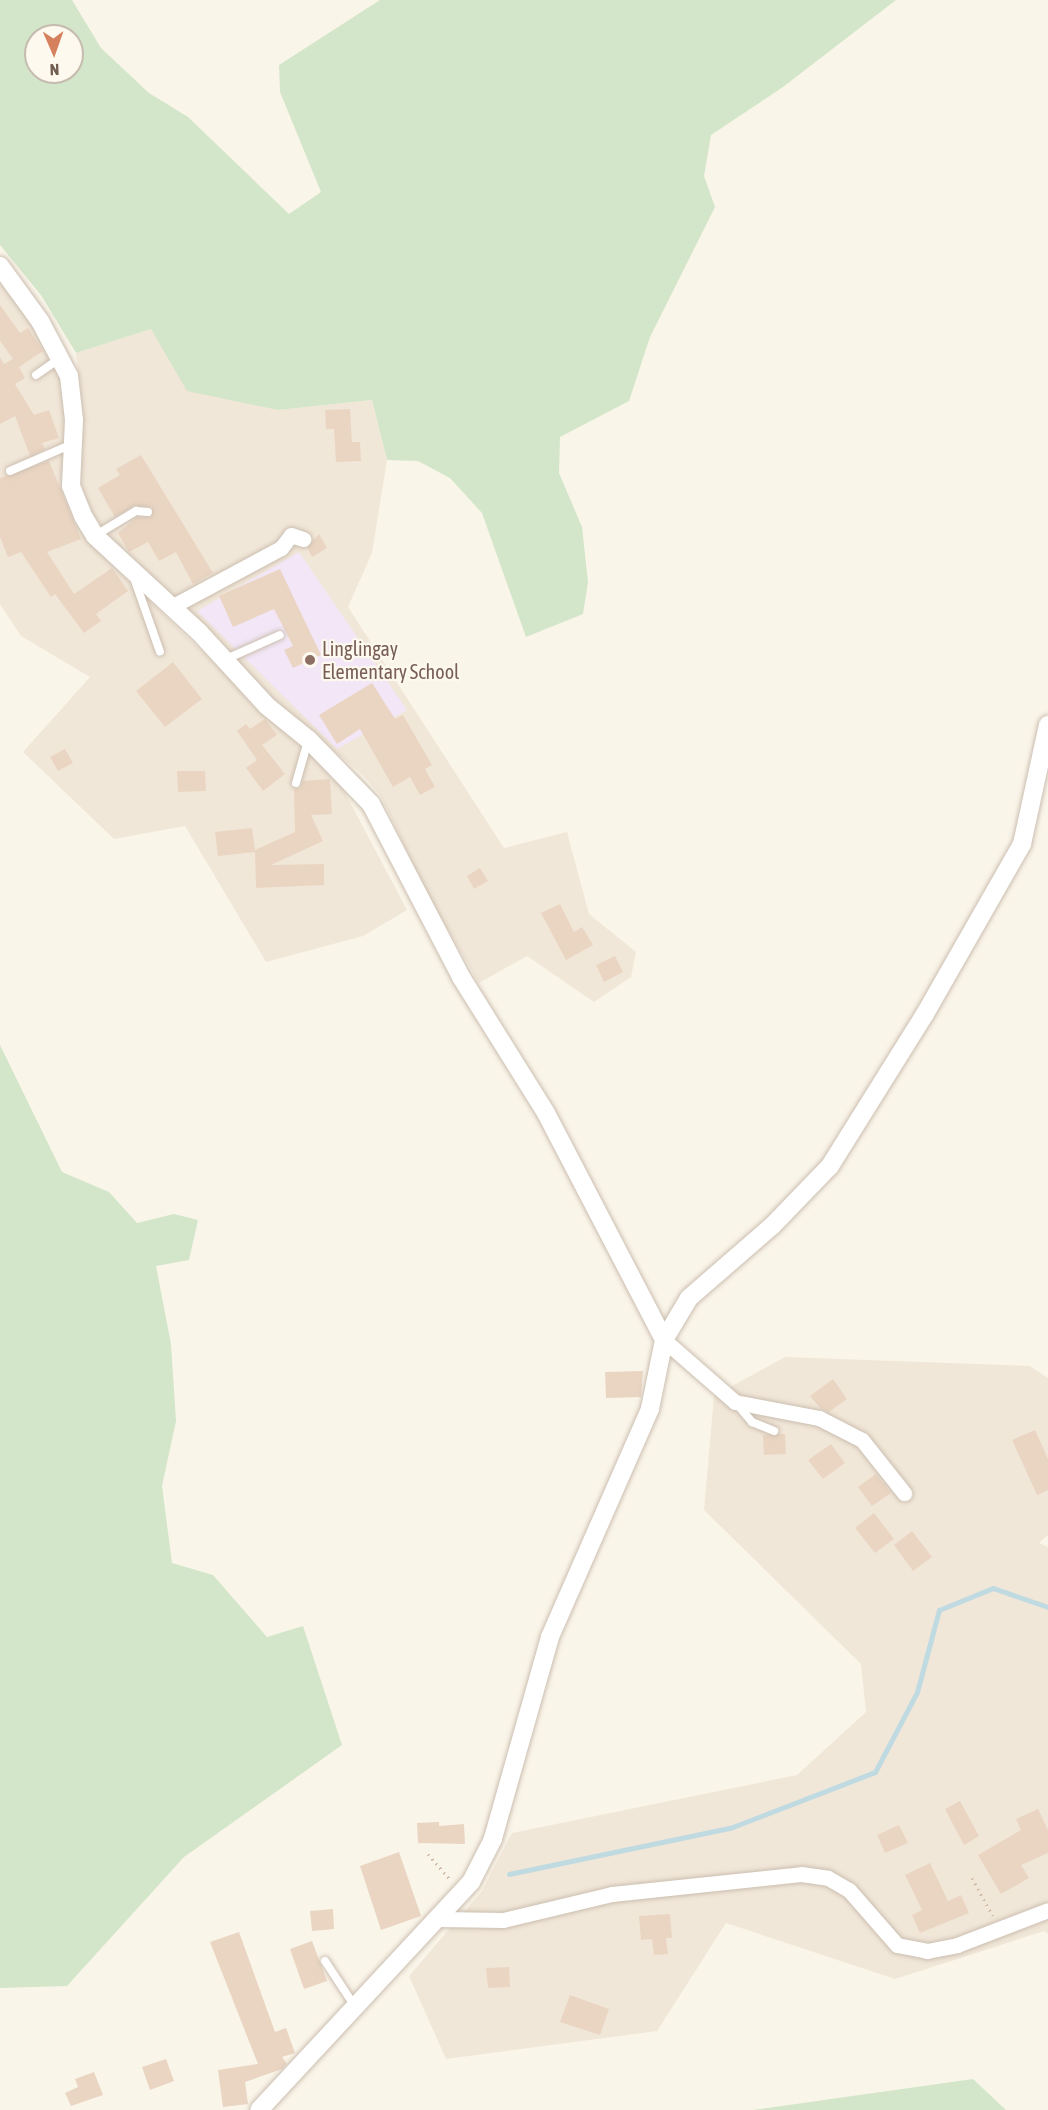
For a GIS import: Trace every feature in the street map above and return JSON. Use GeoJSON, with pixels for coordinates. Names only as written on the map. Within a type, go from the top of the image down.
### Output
{"type":"FeatureCollection","features":[{"type":"Feature","properties":{"kind":"street"},"geometry":{"type":"LineString","coordinates":[[0,266],[61,357],[69,376],[74,420],[70,445],[71,486],[95,536],[133,574],[171,607],[267,706],[309,740],[371,804],[461,977],[546,1113],[664,1340],[735,1402],[819,1418],[862,1440],[904,1493]]}},
{"type":"Feature","properties":{"kind":"street"},"geometry":{"type":"LineString","coordinates":[[171,607],[281,548],[291,535],[303,539]]}},
{"type":"Feature","properties":{"kind":"street"},"geometry":{"type":"LineString","coordinates":[[259,2110],[357,2009],[463,1894],[493,1839],[550,1637],[650,1409],[664,1340],[689,1298],[773,1225],[830,1166],[926,1014],[1022,844],[1048,725]]}},
{"type":"Feature","properties":{"kind":"street"},"geometry":{"type":"LineString","coordinates":[[439,1918],[503,1920],[612,1894],[801,1874],[828,1878],[849,1890],[897,1945],[927,1951],[957,1945],[1048,1910]]}},
{"type":"Feature","properties":{"kind":"lane"},"geometry":{"type":"LineString","coordinates":[[36,375],[61,357]]}},
{"type":"Feature","properties":{"kind":"lane"},"geometry":{"type":"LineString","coordinates":[[10,471],[70,445]]}},
{"type":"Feature","properties":{"kind":"lane"},"geometry":{"type":"LineString","coordinates":[[95,536],[136,511],[148,512]]}},
{"type":"Feature","properties":{"kind":"lane"},"geometry":{"type":"LineString","coordinates":[[133,574],[160,652]]}},
{"type":"Feature","properties":{"kind":"lane"},"geometry":{"type":"LineString","coordinates":[[223,661],[280,635]]}},
{"type":"Feature","properties":{"kind":"lane"},"geometry":{"type":"LineString","coordinates":[[296,783],[309,740]]}},
{"type":"Feature","properties":{"kind":"lane"},"geometry":{"type":"LineString","coordinates":[[735,1402],[752,1422],[774,1431]]}},
{"type":"Feature","properties":{"kind":"lane"},"geometry":{"type":"LineString","coordinates":[[325,1961],[357,2009]]}},
{"type":"Feature","properties":{"kind":"path"},"geometry":{"type":"LineString","coordinates":[[428,1854],[463,1894]]}},
{"type":"Feature","properties":{"kind":"path"},"geometry":{"type":"LineString","coordinates":[[972,1878],[999,1928]]}},
{"type":"Feature","properties":{"kind":"shaded area"},"geometry":{"type":"Polygon","coordinates":[[[0,275],[47,341],[62,376],[65,431],[83,529],[107,560],[341,785],[407,910],[363,936],[266,962],[185,826],[114,839],[23,752],[90,677],[21,636],[0,604],[0,275]]]}},
{"type":"Feature","properties":{"kind":"shaded area"},"geometry":{"type":"Polygon","coordinates":[[[151,329],[278,410],[372,400],[387,460],[372,553],[348,607],[504,848],[567,832],[589,914],[636,952],[631,977],[594,1002],[527,956],[479,983],[426,891],[381,796],[363,775],[279,705],[120,548],[96,519],[85,501],[80,473],[82,403],[76,353],[151,329]]]}},
{"type":"Feature","properties":{"kind":"shaded area","name":"Linglingay Elementary School"},"geometry":{"type":"Polygon","coordinates":[[[299,552],[407,710],[337,749],[197,611],[299,552]]]}},
{"type":"Feature","properties":{"kind":"shaded area"},"geometry":{"type":"Polygon","coordinates":[[[785,1357],[1030,1366],[1048,1378],[1048,1535],[1039,1543],[1048,1547],[1048,1934],[1044,1931],[895,1979],[726,1923],[657,2031],[446,2059],[409,1976],[482,1891],[512,1833],[797,1775],[866,1712],[861,1664],[704,1510],[714,1396],[785,1357]]]}},
{"type":"Feature","properties":{"kind":"green space"},"geometry":{"type":"Polygon","coordinates":[[[0,0],[72,0],[101,48],[149,93],[188,117],[289,214],[321,192],[280,92],[279,65],[380,0],[896,0],[783,87],[711,135],[704,176],[715,207],[650,337],[629,401],[560,437],[559,473],[582,527],[588,582],[583,614],[526,637],[482,513],[450,478],[418,461],[387,460],[372,400],[278,410],[187,391],[151,329],[76,353],[41,295],[0,245],[0,0]]]}},
{"type":"Feature","properties":{"kind":"green space"},"geometry":{"type":"Polygon","coordinates":[[[0,1045],[62,1172],[109,1192],[137,1223],[174,1214],[198,1220],[189,1260],[156,1266],[171,1344],[176,1421],[162,1486],[172,1563],[213,1575],[267,1637],[303,1626],[342,1745],[184,1857],[67,1986],[0,1988],[0,1045]]]}},
{"type":"Feature","properties":{"kind":"green space"},"geometry":{"type":"Polygon","coordinates":[[[973,2079],[1006,2110],[753,2110],[973,2079]]]}},
{"type":"Feature","properties":{"kind":"building"},"geometry":{"type":"Polygon","coordinates":[[[0,305],[20,333],[28,328],[43,351],[19,367],[25,378],[15,384],[34,415],[49,410],[59,438],[42,443],[45,449],[30,456],[15,416],[0,424],[0,357],[4,364],[13,359],[0,341],[0,305]]]}},
{"type":"Feature","properties":{"kind":"building"},"geometry":{"type":"Polygon","coordinates":[[[350,409],[352,442],[360,442],[361,461],[336,462],[334,429],[326,429],[325,410],[350,409]]]}},
{"type":"Feature","properties":{"kind":"building"},"geometry":{"type":"Polygon","coordinates":[[[141,455],[213,573],[193,584],[176,552],[159,561],[148,542],[129,552],[118,533],[137,517],[151,517],[152,507],[134,506],[115,517],[98,488],[120,475],[116,469],[141,455]]]}},
{"type":"Feature","properties":{"kind":"building"},"geometry":{"type":"Polygon","coordinates":[[[49,461],[81,539],[47,552],[74,594],[112,568],[128,591],[96,614],[101,621],[84,633],[55,594],[51,597],[21,552],[8,557],[0,537],[0,478],[49,461]]]}},
{"type":"Feature","properties":{"kind":"building"},"geometry":{"type":"Polygon","coordinates":[[[319,534],[327,548],[312,557],[307,547],[319,534]]]}},
{"type":"Feature","properties":{"kind":"building"},"geometry":{"type":"Polygon","coordinates":[[[280,569],[321,655],[293,668],[284,650],[293,646],[274,609],[233,627],[219,596],[280,569]]]}},
{"type":"Feature","properties":{"kind":"building"},"geometry":{"type":"Polygon","coordinates":[[[173,662],[202,699],[165,727],[136,691],[173,662]]]}},
{"type":"Feature","properties":{"kind":"building"},"geometry":{"type":"Polygon","coordinates":[[[372,683],[395,719],[403,715],[432,765],[425,769],[435,787],[420,795],[410,777],[393,787],[360,729],[337,744],[319,715],[372,683]]]}},
{"type":"Feature","properties":{"kind":"building"},"geometry":{"type":"Polygon","coordinates":[[[265,719],[277,735],[262,745],[285,774],[263,791],[246,768],[257,760],[237,731],[246,724],[250,729],[265,719]]]}},
{"type":"Feature","properties":{"kind":"building"},"geometry":{"type":"Polygon","coordinates":[[[65,749],[73,763],[58,771],[50,757],[65,749]]]}},
{"type":"Feature","properties":{"kind":"building"},"geometry":{"type":"Polygon","coordinates":[[[177,771],[205,771],[206,791],[178,792],[177,771]]]}},
{"type":"Feature","properties":{"kind":"building"},"geometry":{"type":"Polygon","coordinates":[[[330,779],[332,814],[311,815],[323,841],[271,865],[324,864],[324,885],[256,888],[255,852],[218,856],[215,832],[252,828],[255,850],[295,832],[294,789],[300,788],[303,781],[330,779]]]}},
{"type":"Feature","properties":{"kind":"building"},"geometry":{"type":"Polygon","coordinates":[[[480,868],[488,881],[474,889],[467,876],[480,868]]]}},
{"type":"Feature","properties":{"kind":"building"},"geometry":{"type":"Polygon","coordinates":[[[560,904],[574,932],[582,927],[593,945],[566,960],[541,913],[560,904]]]}},
{"type":"Feature","properties":{"kind":"building"},"geometry":{"type":"Polygon","coordinates":[[[615,956],[623,972],[604,982],[596,965],[615,956]]]}},
{"type":"Feature","properties":{"kind":"building"},"geometry":{"type":"Polygon","coordinates":[[[643,1371],[641,1397],[606,1398],[605,1372],[643,1371]]]}},
{"type":"Feature","properties":{"kind":"building"},"geometry":{"type":"Polygon","coordinates":[[[833,1379],[847,1399],[829,1412],[820,1408],[810,1396],[833,1379]]]}},
{"type":"Feature","properties":{"kind":"building"},"geometry":{"type":"Polygon","coordinates":[[[1035,1430],[1048,1459],[1048,1490],[1037,1495],[1012,1440],[1035,1430]]]}},
{"type":"Feature","properties":{"kind":"building"},"geometry":{"type":"Polygon","coordinates":[[[785,1434],[786,1454],[764,1455],[763,1435],[785,1434]]]}},
{"type":"Feature","properties":{"kind":"building"},"geometry":{"type":"Polygon","coordinates":[[[831,1444],[845,1463],[823,1479],[808,1460],[831,1444]]]}},
{"type":"Feature","properties":{"kind":"building"},"geometry":{"type":"Polygon","coordinates":[[[876,1474],[891,1493],[872,1506],[858,1487],[876,1474]]]}},
{"type":"Feature","properties":{"kind":"building"},"geometry":{"type":"Polygon","coordinates":[[[874,1513],[894,1539],[875,1553],[855,1528],[874,1513]]]}},
{"type":"Feature","properties":{"kind":"building"},"geometry":{"type":"Polygon","coordinates":[[[912,1531],[932,1557],[913,1571],[894,1545],[912,1531]]]}},
{"type":"Feature","properties":{"kind":"building"},"geometry":{"type":"Polygon","coordinates":[[[960,1801],[979,1836],[964,1845],[945,1809],[960,1801]]]}},
{"type":"Feature","properties":{"kind":"building"},"geometry":{"type":"Polygon","coordinates":[[[1038,1809],[1048,1830],[1048,1853],[1021,1865],[1029,1878],[1001,1894],[978,1855],[1021,1830],[1016,1819],[1038,1809]]]}},
{"type":"Feature","properties":{"kind":"building"},"geometry":{"type":"Polygon","coordinates":[[[439,1822],[439,1826],[464,1824],[465,1844],[418,1843],[417,1823],[439,1822]]]}},
{"type":"Feature","properties":{"kind":"building"},"geometry":{"type":"Polygon","coordinates":[[[899,1825],[908,1843],[885,1853],[877,1835],[899,1825]]]}},
{"type":"Feature","properties":{"kind":"building"},"geometry":{"type":"Polygon","coordinates":[[[399,1852],[421,1916],[381,1930],[360,1866],[399,1852]]]}},
{"type":"Feature","properties":{"kind":"building"},"geometry":{"type":"Polygon","coordinates":[[[930,1863],[948,1901],[961,1895],[969,1913],[920,1933],[912,1915],[922,1910],[905,1875],[930,1863]]]}},
{"type":"Feature","properties":{"kind":"building"},"geometry":{"type":"Polygon","coordinates":[[[333,1909],[334,1929],[312,1931],[310,1911],[333,1909]]]}},
{"type":"Feature","properties":{"kind":"building"},"geometry":{"type":"Polygon","coordinates":[[[670,1914],[672,1938],[666,1938],[668,1954],[654,1955],[652,1939],[641,1940],[639,1916],[670,1914]]]}},
{"type":"Feature","properties":{"kind":"building"},"geometry":{"type":"Polygon","coordinates":[[[239,1932],[275,2032],[286,2028],[295,2053],[282,2057],[287,2064],[282,2069],[245,2082],[248,2104],[223,2107],[218,2070],[258,2064],[210,1942],[239,1932]]]}},
{"type":"Feature","properties":{"kind":"building"},"geometry":{"type":"Polygon","coordinates":[[[312,1941],[327,1981],[304,1989],[290,1949],[312,1941]]]}},
{"type":"Feature","properties":{"kind":"building"},"geometry":{"type":"Polygon","coordinates":[[[509,1967],[510,1987],[488,1988],[486,1968],[509,1967]]]}},
{"type":"Feature","properties":{"kind":"building"},"geometry":{"type":"Polygon","coordinates":[[[570,1995],[609,2009],[600,2035],[560,2022],[570,1995]]]}},
{"type":"Feature","properties":{"kind":"building"},"geometry":{"type":"Polygon","coordinates":[[[166,2059],[174,2081],[150,2090],[142,2067],[166,2059]]]}},
{"type":"Feature","properties":{"kind":"building"},"geometry":{"type":"Polygon","coordinates":[[[94,2072],[103,2095],[71,2106],[65,2093],[78,2087],[75,2079],[94,2072]]]}},
{"type":"Feature","properties":{"kind":"waterway"},"geometry":{"type":"LineString","coordinates":[[509,1874],[730,1828],[875,1772],[917,1692],[939,1610],[993,1588],[1048,1607]]}},
{"type":"Feature","properties":{"kind":"place","name":"Linglingay Elementary School"},"geometry":{"type":"Point","coordinates":[310,660]}}]}
